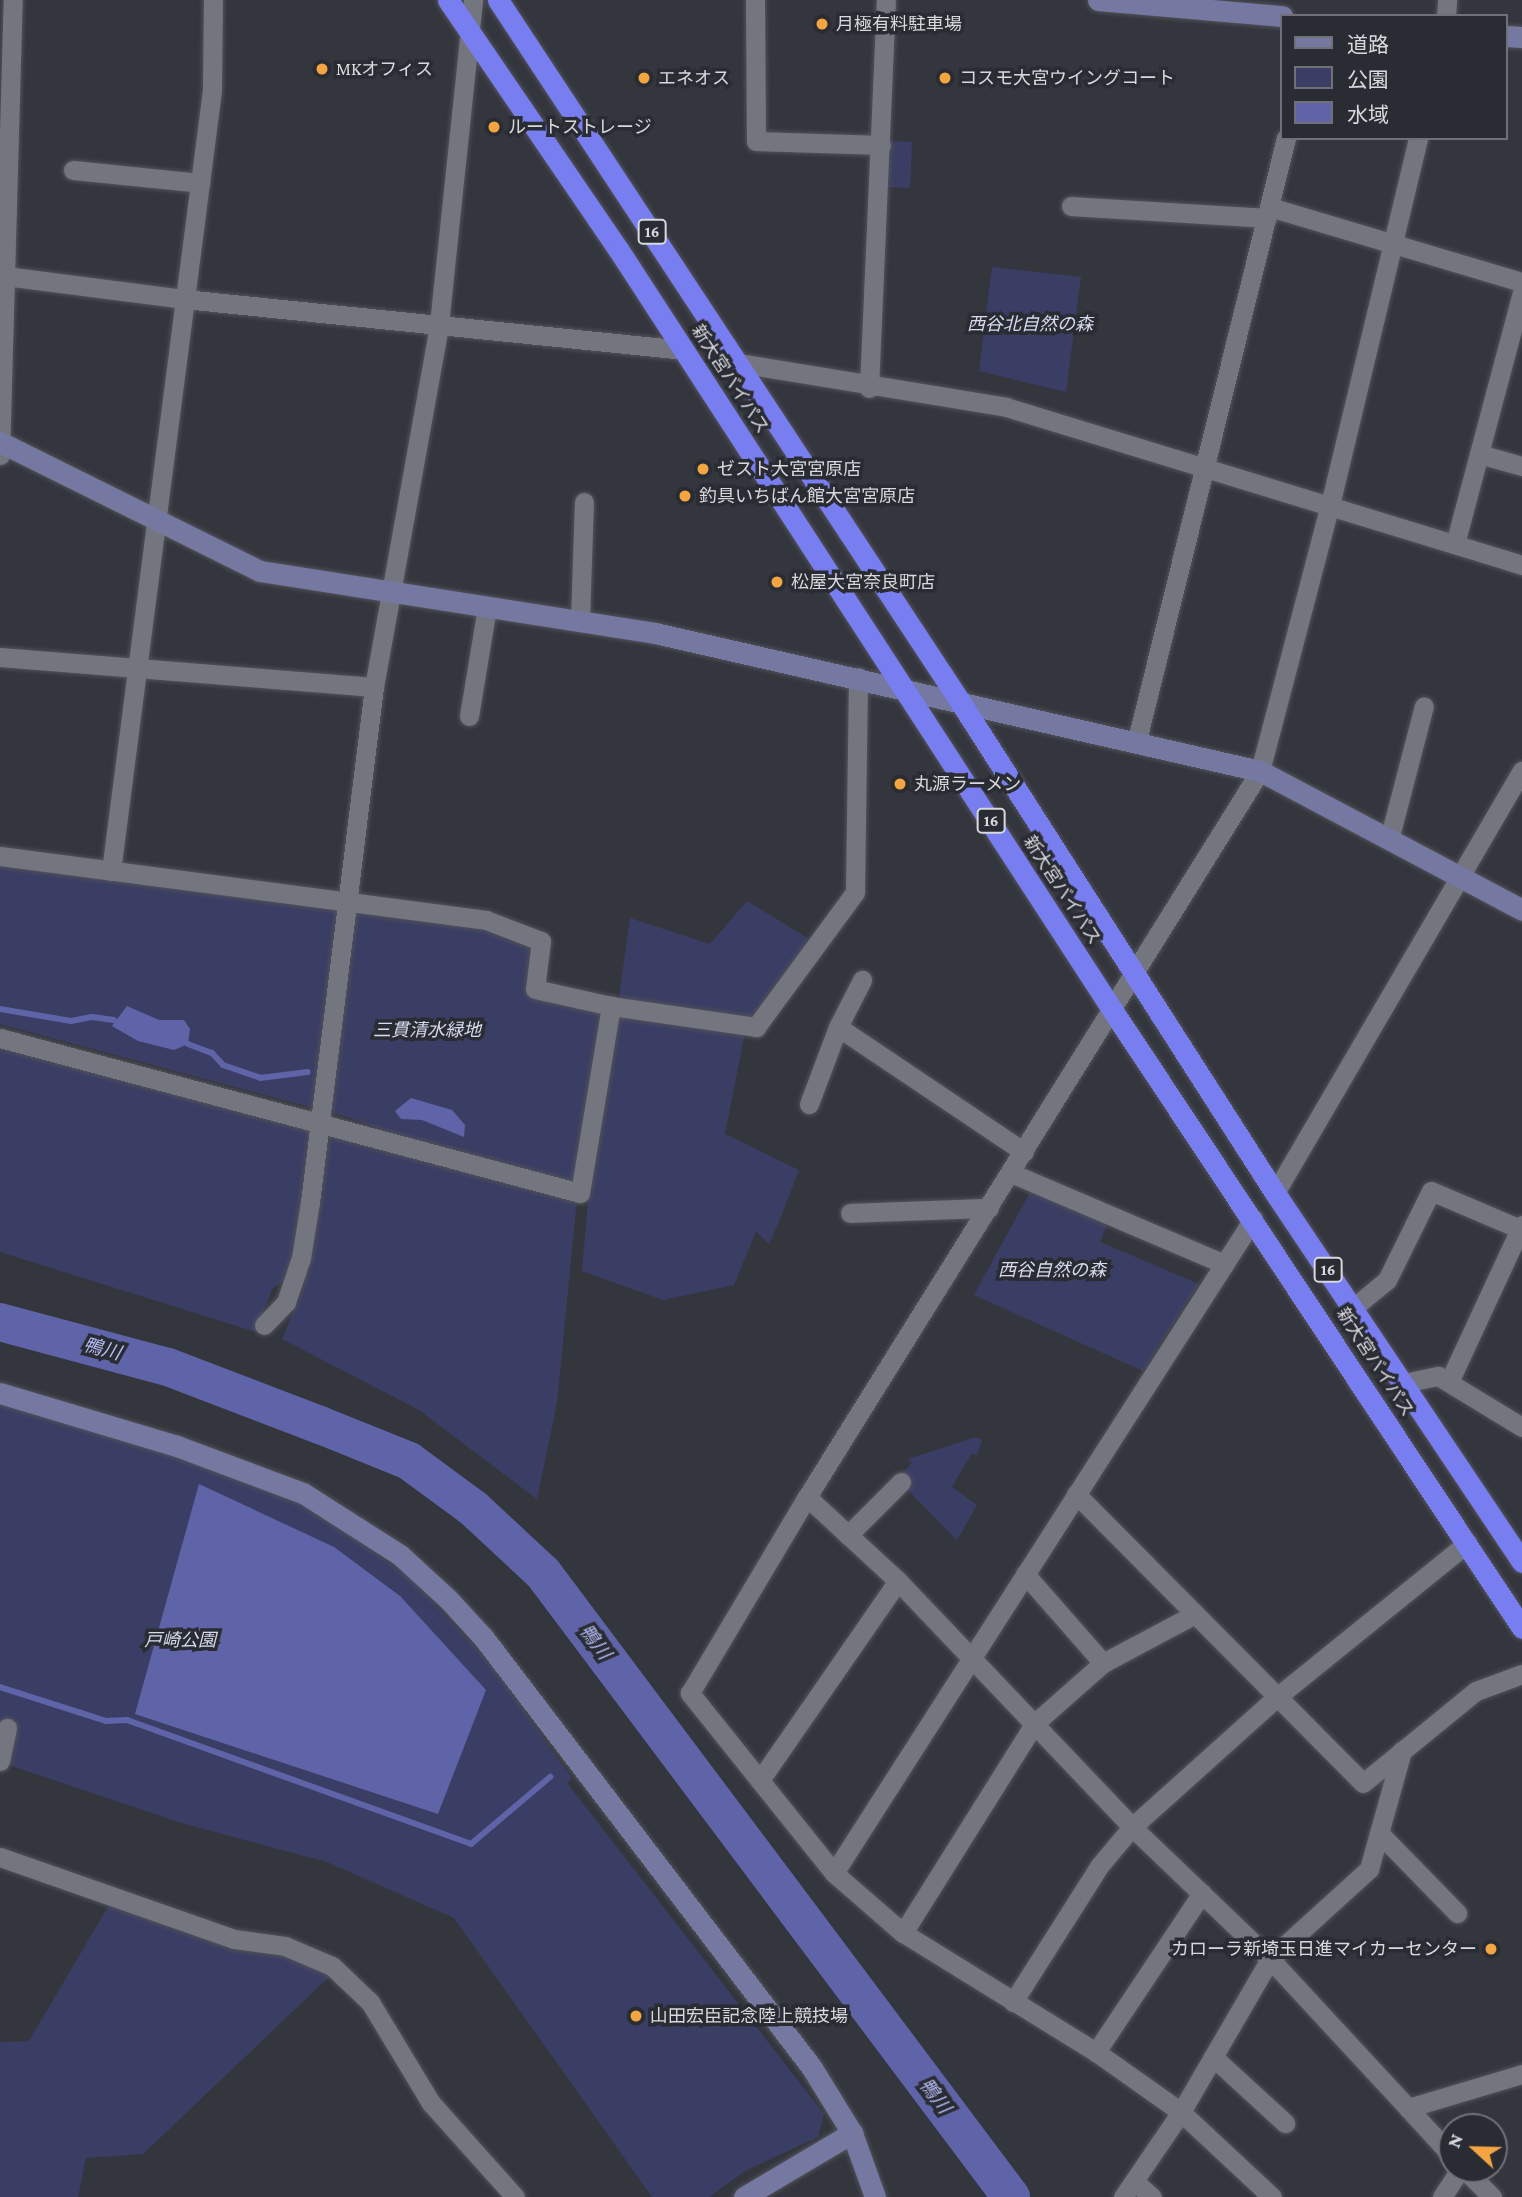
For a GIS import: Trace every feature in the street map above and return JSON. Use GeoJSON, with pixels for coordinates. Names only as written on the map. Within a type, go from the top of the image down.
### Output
{"type":"FeatureCollection","features":[{"type":"Feature","properties":{"kind":"highway","name":"新大宮バイパス"},"geometry":{"type":"LineString","coordinates":[[448,0],[684,350],[1113,1011],[1522,1628]]}},
{"type":"Feature","properties":{"kind":"highway","name":"新大宮バイパス"},"geometry":{"type":"LineString","coordinates":[[498,0],[959,700],[1275,1193],[1522,1562]]}},
{"type":"Feature","properties":{"kind":"street"},"geometry":{"type":"LineString","coordinates":[[0,455],[3,268],[13,0]]}},
{"type":"Feature","properties":{"kind":"street"},"geometry":{"type":"LineString","coordinates":[[111,871],[135,668],[212,90],[213,0]]}},
{"type":"Feature","properties":{"kind":"street"},"geometry":{"type":"LineString","coordinates":[[264,1325],[286,1302],[301,1258],[321,1124],[345,901],[373,687],[388,591],[439,324],[473,0]]}},
{"type":"Feature","properties":{"kind":"street"},"geometry":{"type":"LineString","coordinates":[[755,0],[756,141],[881,145]]}},
{"type":"Feature","properties":{"kind":"street"},"geometry":{"type":"LineString","coordinates":[[869,388],[887,0]]}},
{"type":"Feature","properties":{"kind":"street"},"geometry":{"type":"LineString","coordinates":[[1098,0],[1280,16]]}},
{"type":"Feature","properties":{"kind":"street"},"geometry":{"type":"LineString","coordinates":[[1137,740],[1286,140]]}},
{"type":"Feature","properties":{"kind":"street"},"geometry":{"type":"LineString","coordinates":[[1272,2197],[1181,2112],[1096,2052],[903,1933],[834,1873],[690,1693],[807,1497],[1137,975],[1260,771],[1330,505],[1418,140]]}},
{"type":"Feature","properties":{"kind":"street"},"geometry":{"type":"LineString","coordinates":[[73,170],[200,183]]}},
{"type":"Feature","properties":{"kind":"street"},"geometry":{"type":"LineString","coordinates":[[1071,206],[1269,213],[1392,244],[1522,282]]}},
{"type":"Feature","properties":{"kind":"street"},"geometry":{"type":"LineString","coordinates":[[3,268],[184,299],[684,350]]}},
{"type":"Feature","properties":{"kind":"street"},"geometry":{"type":"LineString","coordinates":[[1455,544],[1522,292]]}},
{"type":"Feature","properties":{"kind":"street"},"geometry":{"type":"LineString","coordinates":[[738,363],[869,388],[1006,407],[1522,565]]}},
{"type":"Feature","properties":{"kind":"street"},"geometry":{"type":"LineString","coordinates":[[0,442],[260,571],[580,621],[905,687],[1260,771],[1522,910]]}},
{"type":"Feature","properties":{"kind":"street"},"geometry":{"type":"LineString","coordinates":[[1479,454],[1522,466]]}},
{"type":"Feature","properties":{"kind":"street"},"geometry":{"type":"LineString","coordinates":[[580,621],[584,502]]}},
{"type":"Feature","properties":{"kind":"street"},"geometry":{"type":"LineString","coordinates":[[468,716],[487,607]]}},
{"type":"Feature","properties":{"kind":"street"},"geometry":{"type":"LineString","coordinates":[[0,657],[373,687]]}},
{"type":"Feature","properties":{"kind":"street"},"geometry":{"type":"LineString","coordinates":[[0,856],[486,920],[541,941],[535,989],[611,1006],[756,1027],[855,892],[858,677]]}},
{"type":"Feature","properties":{"kind":"street"},"geometry":{"type":"LineString","coordinates":[[1389,840],[1424,706]]}},
{"type":"Feature","properties":{"kind":"street"},"geometry":{"type":"LineString","coordinates":[[1275,1193],[1457,877],[1522,771]]}},
{"type":"Feature","properties":{"kind":"street"},"geometry":{"type":"LineString","coordinates":[[809,1104],[838,1027],[862,980]]}},
{"type":"Feature","properties":{"kind":"street"},"geometry":{"type":"LineString","coordinates":[[0,1038],[580,1194],[611,1006]]}},
{"type":"Feature","properties":{"kind":"street"},"geometry":{"type":"LineString","coordinates":[[838,1027],[1024,1153]]}},
{"type":"Feature","properties":{"kind":"street"},"geometry":{"type":"LineString","coordinates":[[1011,1173],[1224,1264]]}},
{"type":"Feature","properties":{"kind":"street"},"geometry":{"type":"LineString","coordinates":[[1353,1308],[1387,1280],[1431,1191],[1521,1227],[1450,1382]]}},
{"type":"Feature","properties":{"kind":"street"},"geometry":{"type":"LineString","coordinates":[[850,1213],[989,1208]]}},
{"type":"Feature","properties":{"kind":"street"},"geometry":{"type":"LineString","coordinates":[[834,1873],[1253,1219]]}},
{"type":"Feature","properties":{"kind":"street"},"geometry":{"type":"LineString","coordinates":[[1404,1383],[1438,1376],[1522,1427]]}},
{"type":"Feature","properties":{"kind":"street"},"geometry":{"type":"LineString","coordinates":[[0,1392],[177,1446],[303,1493],[400,1555],[483,1637],[812,2068],[852,2133],[875,2197]]}},
{"type":"Feature","properties":{"kind":"street"},"geometry":{"type":"LineString","coordinates":[[848,1535],[901,1482]]}},
{"type":"Feature","properties":{"kind":"street"},"geometry":{"type":"LineString","coordinates":[[1076,1494],[1363,1783],[1476,1691],[1522,1675]]}},
{"type":"Feature","properties":{"kind":"street"},"geometry":{"type":"LineString","coordinates":[[807,1497],[898,1581],[1132,1826],[1270,1959],[1438,2141]]}},
{"type":"Feature","properties":{"kind":"street"},"geometry":{"type":"LineString","coordinates":[[1013,2002],[1100,1864],[1132,1826],[1277,1697],[1467,1543]]}},
{"type":"Feature","properties":{"kind":"street"},"geometry":{"type":"LineString","coordinates":[[1025,1574],[1103,1663]]}},
{"type":"Feature","properties":{"kind":"street"},"geometry":{"type":"LineString","coordinates":[[760,1780],[898,1581]]}},
{"type":"Feature","properties":{"kind":"street"},"geometry":{"type":"LineString","coordinates":[[903,1933],[1034,1724],[1103,1663],[1195,1614]]}},
{"type":"Feature","properties":{"kind":"street"},"geometry":{"type":"LineString","coordinates":[[0,1761],[7,1728]]}},
{"type":"Feature","properties":{"kind":"street"},"geometry":{"type":"LineString","coordinates":[[1152,2197],[1128,2189],[1181,2112],[1270,1959],[1369,1869],[1402,1751]]}},
{"type":"Feature","properties":{"kind":"street"},"geometry":{"type":"LineString","coordinates":[[1379,1833],[1457,1913]]}},
{"type":"Feature","properties":{"kind":"street"},"geometry":{"type":"LineString","coordinates":[[0,1857],[234,1939],[285,1946],[332,1966],[370,2001],[431,2103],[515,2197]]}},
{"type":"Feature","properties":{"kind":"street"},"geometry":{"type":"LineString","coordinates":[[1096,2052],[1202,1894]]}},
{"type":"Feature","properties":{"kind":"street"},"geometry":{"type":"LineString","coordinates":[[1213,2057],[1285,2123]]}},
{"type":"Feature","properties":{"kind":"street"},"geometry":{"type":"LineString","coordinates":[[1408,2108],[1522,2074]]}},
{"type":"Feature","properties":{"kind":"street"},"geometry":{"type":"LineString","coordinates":[[744,2197],[852,2133]]}},
{"type":"Feature","properties":{"kind":"street"},"geometry":{"type":"LineString","coordinates":[[1477,2183],[1492,2197]]}},
{"type":"Feature","properties":{"kind":"green space"},"geometry":{"type":"Polygon","coordinates":[[[891,141],[912,142],[910,188],[888,187],[891,141]]]}},
{"type":"Feature","properties":{"kind":"green space","name":"西谷北自然の森"},"geometry":{"type":"Polygon","coordinates":[[[992,267],[1081,277],[1066,392],[979,371],[992,267]]]}},
{"type":"Feature","properties":{"kind":"green space","name":"三貫清水緑地"},"geometry":{"type":"Polygon","coordinates":[[[0,862],[493,928],[536,944],[530,991],[617,1011],[630,918],[710,944],[747,901],[809,939],[745,1032],[725,1134],[799,1170],[769,1244],[756,1231],[734,1285],[663,1300],[582,1271],[589,1190],[408,1140],[351,1118],[0,1024],[0,862]]]}},
{"type":"Feature","properties":{"kind":"green space"},"geometry":{"type":"Polygon","coordinates":[[[0,1042],[313,1121],[297,1257],[287,1279],[272,1289],[256,1332],[0,1252],[0,1042]]]}},
{"type":"Feature","properties":{"kind":"green space"},"geometry":{"type":"Polygon","coordinates":[[[337,1132],[577,1199],[557,1403],[537,1499],[419,1410],[282,1339],[301,1294],[328,1143],[337,1132]]]}},
{"type":"Feature","properties":{"kind":"green space","name":"西谷自然の森"},"geometry":{"type":"Polygon","coordinates":[[[1034,1185],[1110,1218],[1100,1242],[1199,1284],[1143,1371],[974,1295],[1034,1185]]]}},
{"type":"Feature","properties":{"kind":"green space","name":"戸崎公園"},"geometry":{"type":"Polygon","coordinates":[[[0,1404],[156,1446],[279,1492],[320,1512],[412,1580],[489,1662],[572,1778],[567,1783],[824,2114],[818,2137],[745,2171],[709,2197],[652,2197],[454,1918],[327,1862],[185,1824],[0,1762],[0,1404]]]}},
{"type":"Feature","properties":{"kind":"green space"},"geometry":{"type":"Polygon","coordinates":[[[976,1437],[982,1440],[977,1455],[971,1454],[952,1487],[977,1505],[957,1540],[897,1479],[912,1463],[908,1459],[976,1437]]]}},
{"type":"Feature","properties":{"kind":"green space"},"geometry":{"type":"Polygon","coordinates":[[[109,1905],[234,1950],[283,1955],[332,1974],[143,2154],[86,2158],[78,2197],[0,2197],[0,2042],[29,2041],[109,1905]]]}},
{"type":"Feature","properties":{"kind":"water"},"geometry":{"type":"Polygon","coordinates":[[[127,1006],[159,1020],[184,1020],[190,1029],[188,1044],[174,1050],[138,1041],[112,1026],[127,1006]]]}},
{"type":"Feature","properties":{"kind":"water"},"geometry":{"type":"Polygon","coordinates":[[[411,1098],[452,1110],[465,1125],[464,1137],[422,1120],[401,1119],[395,1111],[411,1098]]]}},
{"type":"Feature","properties":{"kind":"water"},"geometry":{"type":"Polygon","coordinates":[[[199,1484],[334,1547],[400,1596],[486,1690],[438,1814],[135,1714],[199,1484]]]}},
{"type":"Feature","properties":{"kind":"waterway"},"geometry":{"type":"LineString","coordinates":[[0,1009],[71,1021],[92,1017],[114,1020]]}},
{"type":"Feature","properties":{"kind":"waterway"},"geometry":{"type":"LineString","coordinates":[[188,1044],[212,1053],[223,1065],[260,1078],[308,1072]]}},
{"type":"Feature","properties":{"kind":"waterway","name":"鴨川"},"geometry":{"type":"LineString","coordinates":[[0,1322],[168,1367],[320,1425],[409,1461],[473,1508],[543,1573],[1011,2197]]}},
{"type":"Feature","properties":{"kind":"waterway"},"geometry":{"type":"LineString","coordinates":[[0,1687],[106,1721],[127,1720],[471,1844],[550,1777]]}},
{"type":"Feature","properties":{"kind":"place","name":"月極有料駐車場"},"geometry":{"type":"Point","coordinates":[822,24]}},
{"type":"Feature","properties":{"kind":"place","name":"MKオフィス"},"geometry":{"type":"Point","coordinates":[322,69]}},
{"type":"Feature","properties":{"kind":"place","name":"エネオス"},"geometry":{"type":"Point","coordinates":[644,78]}},
{"type":"Feature","properties":{"kind":"place","name":"コスモ大宮ウイングコート"},"geometry":{"type":"Point","coordinates":[945,78]}},
{"type":"Feature","properties":{"kind":"place","name":"ルートストレージ"},"geometry":{"type":"Point","coordinates":[494,127]}},
{"type":"Feature","properties":{"kind":"place","name":"ゼスト大宮宮原店"},"geometry":{"type":"Point","coordinates":[703,469]}},
{"type":"Feature","properties":{"kind":"place","name":"釣具いちばん館大宮宮原店"},"geometry":{"type":"Point","coordinates":[685,496]}},
{"type":"Feature","properties":{"kind":"place","name":"松屋大宮奈良町店"},"geometry":{"type":"Point","coordinates":[777,582]}},
{"type":"Feature","properties":{"kind":"place","name":"丸源ラーメン"},"geometry":{"type":"Point","coordinates":[900,784]}},
{"type":"Feature","properties":{"kind":"place","name":"カローラ新埼玉日進マイカーセンター"},"geometry":{"type":"Point","coordinates":[1491,1949]}},
{"type":"Feature","properties":{"kind":"place","name":"山田宏臣記念陸上競技場"},"geometry":{"type":"Point","coordinates":[636,2016]}}]}
